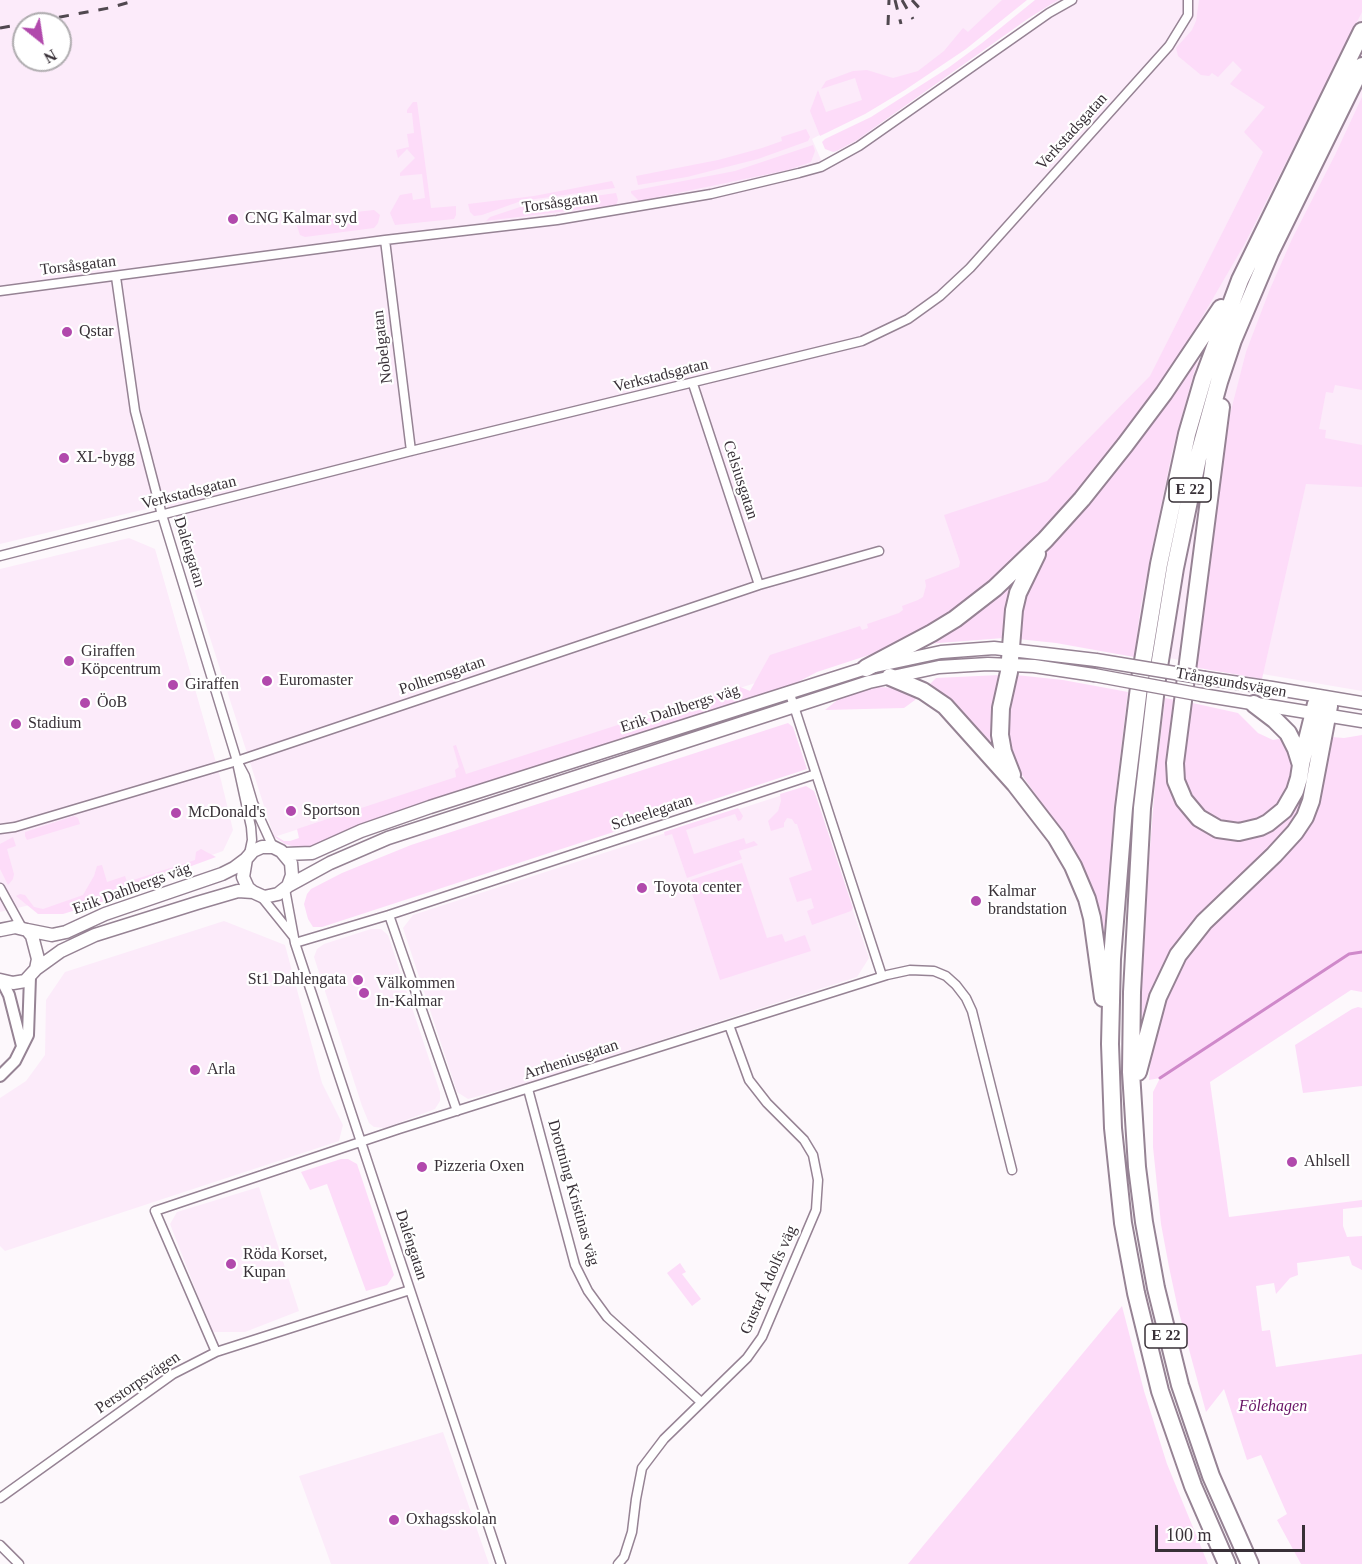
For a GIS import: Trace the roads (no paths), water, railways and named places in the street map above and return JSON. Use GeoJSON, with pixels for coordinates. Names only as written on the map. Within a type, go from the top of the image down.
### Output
{"type":"FeatureCollection","features":[{"type":"Feature","properties":{"kind":"highway","name":"E 22"},"geometry":{"type":"LineString","coordinates":[[1227,1564],[1193,1486],[1157,1381],[1136,1293],[1118,1178],[1110,1044],[1115,919],[1124,808],[1148,628],[1168,514],[1187,434],[1218,334],[1240,280],[1362,31]]}},
{"type":"Feature","properties":{"kind":"highway","name":"E 22"},"geometry":{"type":"LineString","coordinates":[[1250,1564],[1226,1513],[1195,1433],[1166,1336],[1144,1222],[1132,1096],[1132,992],[1142,808],[1157,680],[1175,568],[1198,458],[1219,382],[1233,340],[1270,253],[1362,66]]}},
{"type":"Feature","properties":{"kind":"highway"},"geometry":{"type":"LineString","coordinates":[[866,668],[956,619],[995,588],[1045,540],[1082,499],[1138,428],[1240,280]]}},
{"type":"Feature","properties":{"kind":"highway"},"geometry":{"type":"LineString","coordinates":[[1233,340],[1218,424],[1175,763],[1176,781],[1184,800],[1199,818],[1218,829],[1239,832],[1260,827],[1284,810],[1295,791],[1301,765],[1322,710]]}},
{"type":"Feature","properties":{"kind":"highway"},"geometry":{"type":"LineString","coordinates":[[1015,784],[1003,752],[999,722],[1018,593],[1045,540]]}},
{"type":"Feature","properties":{"kind":"highway"},"geometry":{"type":"LineString","coordinates":[[891,677],[923,691],[945,706],[1015,784],[1056,837],[1073,867],[1087,899],[1092,918],[1110,1044]]}},
{"type":"Feature","properties":{"kind":"highway"},"geometry":{"type":"LineString","coordinates":[[1254,704],[1288,733],[1301,765]]}},
{"type":"Feature","properties":{"kind":"highway"},"geometry":{"type":"LineString","coordinates":[[1132,1096],[1158,997],[1178,955],[1204,922],[1274,855],[1305,817],[1311,801],[1322,710]]}},
{"type":"Feature","properties":{"kind":"main road","name":"Erik Dahlbergs väg"},"geometry":{"type":"LineString","coordinates":[[285,854],[312,853],[361,831],[430,807],[866,668],[941,652],[994,648],[1010,657],[1094,675]]}},
{"type":"Feature","properties":{"kind":"main road","name":"Erik Dahlbergs väg"},"geometry":{"type":"LineString","coordinates":[[1,980],[19,983],[61,951],[95,935],[238,891],[273,896],[330,863],[397,835],[794,706],[891,677],[939,667],[1010,657],[1096,660]]}},
{"type":"Feature","properties":{"kind":"main road","name":"Trångsundsvägen"},"geometry":{"type":"LineString","coordinates":[[1096,660],[1362,703]]}},
{"type":"Feature","properties":{"kind":"main road","name":"Trångsundsvägen"},"geometry":{"type":"LineString","coordinates":[[1094,675],[1254,704],[1322,710],[1362,710]]}},
{"type":"Feature","properties":{"kind":"main road","name":"Trångsundsvägen"},"geometry":{"type":"LineString","coordinates":[[1233,683],[1362,721]]}},
{"type":"Feature","properties":{"kind":"main road","name":"Erik Dahlbergs väg"},"geometry":{"type":"LineString","coordinates":[[0,930],[8,927],[52,935],[66,932],[105,914],[222,874],[234,868],[257,849],[273,847]]}},
{"type":"Feature","properties":{"kind":"main road"},"geometry":{"type":"LineString","coordinates":[[273,847],[285,854],[292,869],[286,887]]}},
{"type":"Feature","properties":{"kind":"main road"},"geometry":{"type":"LineString","coordinates":[[248,857],[243,864],[243,877],[248,888],[256,894]]}},
{"type":"Feature","properties":{"kind":"main road"},"geometry":{"type":"LineString","coordinates":[[24,929],[32,936],[36,947],[38,959],[33,973]]}},
{"type":"Feature","properties":{"kind":"street","name":"Torsåsgatan"},"geometry":{"type":"LineString","coordinates":[[0,291],[630,209],[711,194],[820,167],[859,146],[1049,13],[1072,0]]}},
{"type":"Feature","properties":{"kind":"street","name":"Verkstadsgatan"},"geometry":{"type":"LineString","coordinates":[[0,556],[411,451],[862,341],[908,319],[940,296],[970,268],[1169,46],[1188,15],[1188,0]]}},
{"type":"Feature","properties":{"kind":"street","name":"Nobelgatan"},"geometry":{"type":"LineString","coordinates":[[386,240],[411,451]]}},
{"type":"Feature","properties":{"kind":"street","name":"Daléngatan"},"geometry":{"type":"LineString","coordinates":[[116,277],[135,411],[162,515],[237,761],[273,847]]}},
{"type":"Feature","properties":{"kind":"street","name":"Celsiusgatan"},"geometry":{"type":"LineString","coordinates":[[693,384],[759,585]]}},
{"type":"Feature","properties":{"kind":"street","name":"Polhemsgatan"},"geometry":{"type":"LineString","coordinates":[[0,834],[15,827],[237,761],[759,585],[879,551]]}},
{"type":"Feature","properties":{"kind":"street"},"geometry":{"type":"LineString","coordinates":[[789,691],[882,976]]}},
{"type":"Feature","properties":{"kind":"street","name":"Daléngatan"},"geometry":{"type":"LineString","coordinates":[[237,761],[252,835],[248,857]]}},
{"type":"Feature","properties":{"kind":"street","name":"Scheelegatan"},"geometry":{"type":"LineString","coordinates":[[294,940],[389,915],[816,774]]}},
{"type":"Feature","properties":{"kind":"street","name":"Polhemsgatan"},"geometry":{"type":"LineString","coordinates":[[0,829],[15,827]]}},
{"type":"Feature","properties":{"kind":"street","name":"Daléngatan"},"geometry":{"type":"LineString","coordinates":[[286,887],[294,940],[501,1564]]}},
{"type":"Feature","properties":{"kind":"street"},"geometry":{"type":"LineString","coordinates":[[0,888],[24,929]]}},
{"type":"Feature","properties":{"kind":"street","name":"Daléngatan"},"geometry":{"type":"LineString","coordinates":[[256,894],[294,940]]}},
{"type":"Feature","properties":{"kind":"street"},"geometry":{"type":"LineString","coordinates":[[389,915],[457,1111]]}},
{"type":"Feature","properties":{"kind":"street","name":"Arrheniusgatan"},"geometry":{"type":"LineString","coordinates":[[216,1352],[155,1211],[361,1142],[882,976],[910,970],[934,971],[946,976],[966,998],[972,1011],[1012,1170]]}},
{"type":"Feature","properties":{"kind":"street"},"geometry":{"type":"LineString","coordinates":[[0,1076],[13,1064],[29,1031],[33,973]]}},
{"type":"Feature","properties":{"kind":"street"},"geometry":{"type":"LineString","coordinates":[[1,980],[9,995],[22,1046]]}},
{"type":"Feature","properties":{"kind":"street","name":"Gustaf Adolfs väg"},"geometry":{"type":"LineString","coordinates":[[618,1564],[624,1557],[633,1532],[642,1468],[664,1439],[747,1358],[762,1336],[816,1210],[817,1168],[813,1155],[795,1129],[767,1103],[749,1080],[729,1025]]}},
{"type":"Feature","properties":{"kind":"street","name":"Drottning Kristinas väg"},"geometry":{"type":"LineString","coordinates":[[528,1089],[575,1265],[588,1291],[608,1317],[701,1402]]}},
{"type":"Feature","properties":{"kind":"street","name":"Perstorpsvägen"},"geometry":{"type":"LineString","coordinates":[[0,1498],[173,1374],[216,1352],[410,1290]]}},
{"type":"Feature","properties":{"kind":"street"},"geometry":{"type":"LineString","coordinates":[[0,1545],[19,1564]]}},
{"type":"Feature","properties":{"kind":"waterway"},"geometry":{"type":"LineString","coordinates":[[1160,1078],[1349,954],[1362,952]]}},
{"type":"Feature","properties":{"kind":"railway"},"geometry":{"type":"LineString","coordinates":[[0,28],[109,8],[137,0]]}},
{"type":"Feature","properties":{"kind":"railway"},"geometry":{"type":"LineString","coordinates":[[888,25],[889,0]]}},
{"type":"Feature","properties":{"kind":"railway"},"geometry":{"type":"LineString","coordinates":[[895,0],[901,24]]}},
{"type":"Feature","properties":{"kind":"railway"},"geometry":{"type":"LineString","coordinates":[[902,0],[913,19]]}},
{"type":"Feature","properties":{"kind":"railway"},"geometry":{"type":"LineString","coordinates":[[912,0],[923,12]]}},
{"type":"Feature","properties":{"kind":"place","name":"CNG Kalmar syd"},"geometry":{"type":"Point","coordinates":[233,219]}},
{"type":"Feature","properties":{"kind":"place","name":"Qstar"},"geometry":{"type":"Point","coordinates":[67,332]}},
{"type":"Feature","properties":{"kind":"place","name":"XL-bygg"},"geometry":{"type":"Point","coordinates":[64,458]}},
{"type":"Feature","properties":{"kind":"place","name":"Giraffen Köpcentrum"},"geometry":{"type":"Point","coordinates":[69,661]}},
{"type":"Feature","properties":{"kind":"place","name":"Euromaster"},"geometry":{"type":"Point","coordinates":[267,681]}},
{"type":"Feature","properties":{"kind":"place","name":"Giraffen"},"geometry":{"type":"Point","coordinates":[173,685]}},
{"type":"Feature","properties":{"kind":"place","name":"ÖoB"},"geometry":{"type":"Point","coordinates":[85,703]}},
{"type":"Feature","properties":{"kind":"place","name":"Stadium"},"geometry":{"type":"Point","coordinates":[16,724]}},
{"type":"Feature","properties":{"kind":"place","name":"Sportson"},"geometry":{"type":"Point","coordinates":[291,811]}},
{"type":"Feature","properties":{"kind":"place","name":"McDonald's"},"geometry":{"type":"Point","coordinates":[176,813]}},
{"type":"Feature","properties":{"kind":"place","name":"Toyota center"},"geometry":{"type":"Point","coordinates":[642,888]}},
{"type":"Feature","properties":{"kind":"place","name":"Kalmar brandstation"},"geometry":{"type":"Point","coordinates":[976,901]}},
{"type":"Feature","properties":{"kind":"place","name":"St1 Dahlengata"},"geometry":{"type":"Point","coordinates":[358,980]}},
{"type":"Feature","properties":{"kind":"place","name":"Välkommen In-Kalmar"},"geometry":{"type":"Point","coordinates":[364,993]}},
{"type":"Feature","properties":{"kind":"place","name":"Arla"},"geometry":{"type":"Point","coordinates":[195,1070]}},
{"type":"Feature","properties":{"kind":"place","name":"Ahlsell"},"geometry":{"type":"Point","coordinates":[1292,1162]}},
{"type":"Feature","properties":{"kind":"place","name":"Pizzeria Oxen"},"geometry":{"type":"Point","coordinates":[422,1167]}},
{"type":"Feature","properties":{"kind":"place","name":"Röda Korset, Kupan"},"geometry":{"type":"Point","coordinates":[231,1264]}},
{"type":"Feature","properties":{"kind":"place","name":"Oxhagsskolan"},"geometry":{"type":"Point","coordinates":[394,1520]}},
{"type":"Feature","properties":{"kind":"park label","name":"Fölehagen"},"geometry":{"type":"Point","coordinates":[1273,1407]}}]}
